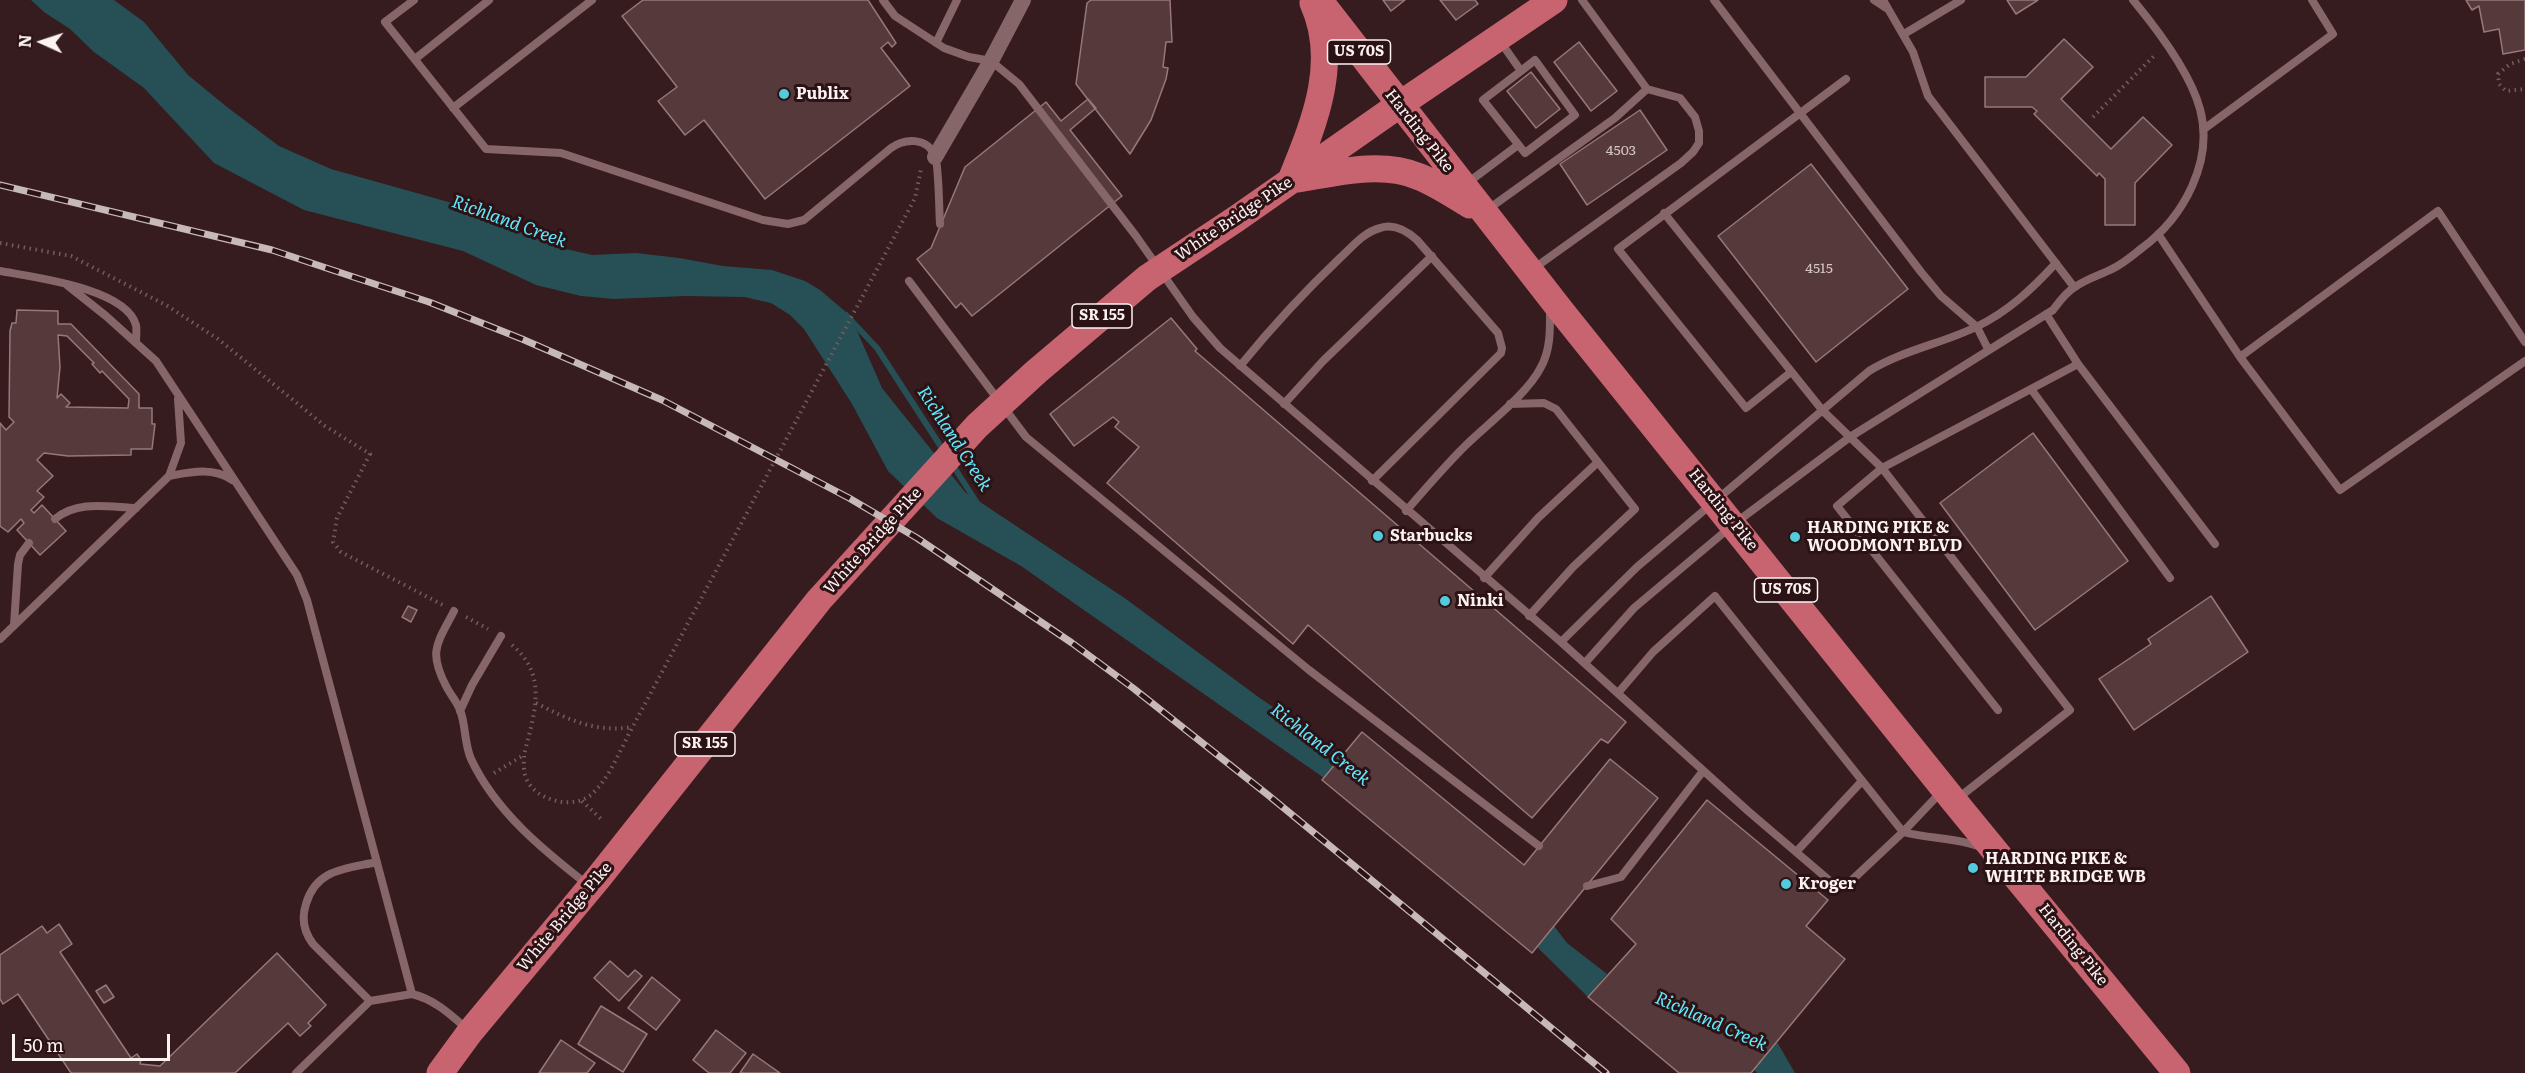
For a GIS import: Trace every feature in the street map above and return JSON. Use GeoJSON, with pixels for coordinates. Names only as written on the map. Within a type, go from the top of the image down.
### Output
{"type":"FeatureCollection","features":[{"type":"Feature","properties":{"kind":"main road"},"geometry":{"type":"LineString","coordinates":[[1291,180],[1308,137],[1325,77],[1326,44],[1319,16],[1312,0]]}},
{"type":"Feature","properties":{"kind":"main road","name":"Harding Pike"},"geometry":{"type":"LineString","coordinates":[[1319,0],[1462,186],[1949,795],[2177,1073]]}},
{"type":"Feature","properties":{"kind":"main road","name":"White Bridge Pike"},"geometry":{"type":"LineString","coordinates":[[440,1073],[470,1032],[591,887],[819,600],[978,426],[1036,372],[1147,278],[1554,0]]}},
{"type":"Feature","properties":{"kind":"main road"},"geometry":{"type":"LineString","coordinates":[[1291,180],[1354,170],[1395,170],[1416,175],[1483,212]]}},
{"type":"Feature","properties":{"kind":"street"},"geometry":{"type":"LineString","coordinates":[[935,157],[991,62],[1023,0]]}},
{"type":"Feature","properties":{"kind":"lane"},"geometry":{"type":"LineString","coordinates":[[414,0],[384,22],[486,149],[561,153],[788,224],[804,220],[900,142],[909,140],[926,145],[935,157],[940,224]]}},
{"type":"Feature","properties":{"kind":"lane"},"geometry":{"type":"LineString","coordinates":[[415,58],[489,0]]}},
{"type":"Feature","properties":{"kind":"lane"},"geometry":{"type":"LineString","coordinates":[[453,108],[592,0]]}},
{"type":"Feature","properties":{"kind":"lane"},"geometry":{"type":"LineString","coordinates":[[883,0],[896,16],[936,43],[969,57],[991,62],[1019,84],[1136,236],[1201,327],[1240,366],[1561,642],[1796,852],[1830,881],[1845,884],[1949,795],[2070,710],[1882,468],[1823,411],[1664,213]]}},
{"type":"Feature","properties":{"kind":"lane"},"geometry":{"type":"LineString","coordinates":[[936,43],[957,0]]}},
{"type":"Feature","properties":{"kind":"lane"},"geometry":{"type":"LineString","coordinates":[[1530,271],[1693,152],[1699,143],[1699,131],[1695,117],[1680,98],[1647,89],[1582,0]]}},
{"type":"Feature","properties":{"kind":"lane"},"geometry":{"type":"LineString","coordinates":[[1714,0],[1933,287],[1977,327],[1988,349]]}},
{"type":"Feature","properties":{"kind":"lane"},"geometry":{"type":"LineString","coordinates":[[1874,0],[1884,4],[1905,34],[1928,96],[2074,287]]}},
{"type":"Feature","properties":{"kind":"lane"},"geometry":{"type":"LineString","coordinates":[[1905,34],[1961,0]]}},
{"type":"Feature","properties":{"kind":"lane"},"geometry":{"type":"LineString","coordinates":[[1585,663],[1634,608],[1734,524],[1850,437],[2046,314],[2074,287],[2115,268],[2158,234],[2175,216],[2189,195],[2196,177],[2204,129],[2200,108],[2192,88],[2166,44],[2133,0]]}},
{"type":"Feature","properties":{"kind":"lane"},"geometry":{"type":"LineString","coordinates":[[2204,129],[2333,33],[2312,0]]}},
{"type":"Feature","properties":{"kind":"lane"},"geometry":{"type":"LineString","coordinates":[[1498,38],[1521,71]]}},
{"type":"Feature","properties":{"kind":"lane"},"geometry":{"type":"LineString","coordinates":[[1535,60],[1575,115],[1524,153],[1484,100],[1521,71],[1535,60]]}},
{"type":"Feature","properties":{"kind":"lane"},"geometry":{"type":"LineString","coordinates":[[1791,372],[1746,408],[1618,249],[1846,80]]}},
{"type":"Feature","properties":{"kind":"lane"},"geometry":{"type":"LineString","coordinates":[[1483,212],[1615,118],[1647,89]]}},
{"type":"Feature","properties":{"kind":"lane"},"geometry":{"type":"LineString","coordinates":[[1462,186],[1518,145]]}},
{"type":"Feature","properties":{"kind":"lane"},"geometry":{"type":"LineString","coordinates":[[2240,357],[2438,211],[2525,342]]}},
{"type":"Feature","properties":{"kind":"lane"},"geometry":{"type":"LineString","coordinates":[[1240,366],[1311,285],[1361,238],[1371,231],[1390,226],[1400,228],[1418,240],[1497,333],[1502,348],[1501,353],[1372,481]]}},
{"type":"Feature","properties":{"kind":"lane"},"geometry":{"type":"LineString","coordinates":[[2158,234],[2240,357],[2340,490],[2525,361]]}},
{"type":"Feature","properties":{"kind":"lane"},"geometry":{"type":"LineString","coordinates":[[1284,404],[1323,361],[1432,256]]}},
{"type":"Feature","properties":{"kind":"lane"},"geometry":{"type":"LineString","coordinates":[[1561,642],[1620,582],[1848,388],[1887,361],[1977,327],[2019,300],[2056,263]]}},
{"type":"Feature","properties":{"kind":"lane"},"geometry":{"type":"LineString","coordinates":[[0,271],[102,294],[127,311],[136,325],[136,344]]}},
{"type":"Feature","properties":{"kind":"lane"},"geometry":{"type":"LineString","coordinates":[[909,282],[1026,437],[1309,670],[1539,846]]}},
{"type":"Feature","properties":{"kind":"lane"},"geometry":{"type":"LineString","coordinates":[[67,285],[156,361],[178,397],[209,438],[234,482],[291,564],[303,587],[412,994]]}},
{"type":"Feature","properties":{"kind":"lane"},"geometry":{"type":"LineString","coordinates":[[1406,511],[1465,446],[1510,404],[1536,375],[1549,344],[1550,296]]}},
{"type":"Feature","properties":{"kind":"lane"},"geometry":{"type":"LineString","coordinates":[[2046,314],[2078,364],[2215,544]]}},
{"type":"Feature","properties":{"kind":"lane"},"geometry":{"type":"LineString","coordinates":[[1998,710],[1837,506],[1882,468],[2078,364]]}},
{"type":"Feature","properties":{"kind":"lane"},"geometry":{"type":"LineString","coordinates":[[2031,389],[2170,578]]}},
{"type":"Feature","properties":{"kind":"lane"},"geometry":{"type":"LineString","coordinates":[[0,639],[170,476],[181,443],[178,397]]}},
{"type":"Feature","properties":{"kind":"lane"},"geometry":{"type":"LineString","coordinates":[[1510,404],[1544,403],[1556,409],[1635,508],[1573,567],[1529,616]]}},
{"type":"Feature","properties":{"kind":"lane"},"geometry":{"type":"LineString","coordinates":[[1484,578],[1538,518],[1599,462]]}},
{"type":"Feature","properties":{"kind":"lane"},"geometry":{"type":"LineString","coordinates":[[170,476],[207,471],[219,473],[234,482]]}},
{"type":"Feature","properties":{"kind":"lane"},"geometry":{"type":"LineString","coordinates":[[55,519],[64,512],[82,506],[136,508]]}},
{"type":"Feature","properties":{"kind":"lane"},"geometry":{"type":"LineString","coordinates":[[14,625],[18,564],[20,555],[29,543]]}},
{"type":"Feature","properties":{"kind":"lane"},"geometry":{"type":"LineString","coordinates":[[1618,693],[1653,652],[1715,596],[1903,832],[1924,838],[1965,842],[1999,854]]}},
{"type":"Feature","properties":{"kind":"lane"},"geometry":{"type":"LineString","coordinates":[[454,611],[437,643],[435,663],[460,711],[471,758],[493,795],[519,825],[549,854],[591,887]]}},
{"type":"Feature","properties":{"kind":"lane"},"geometry":{"type":"LineString","coordinates":[[460,711],[472,685],[501,636]]}},
{"type":"Feature","properties":{"kind":"lane"},"geometry":{"type":"LineString","coordinates":[[1587,886],[1621,877],[1703,771]]}},
{"type":"Feature","properties":{"kind":"lane"},"geometry":{"type":"LineString","coordinates":[[1796,852],[1862,781]]}},
{"type":"Feature","properties":{"kind":"lane"},"geometry":{"type":"LineString","coordinates":[[370,1001],[313,944],[303,921],[312,887],[321,878],[377,862]]}},
{"type":"Feature","properties":{"kind":"lane"},"geometry":{"type":"LineString","coordinates":[[296,1073],[370,1001],[412,994],[423,997],[447,1011],[470,1032]]}},
{"type":"Feature","properties":{"kind":"path"},"geometry":{"type":"LineString","coordinates":[[2093,117],[2166,44]]}},
{"type":"Feature","properties":{"kind":"path"},"geometry":{"type":"LineString","coordinates":[[2525,60],[2510,64],[2498,74],[2499,84],[2506,91],[2525,89]]}},
{"type":"Feature","properties":{"kind":"path"},"geometry":{"type":"LineString","coordinates":[[0,243],[71,256],[166,305],[218,339],[326,426],[370,454],[337,518],[333,542],[341,552],[501,636],[522,653],[530,665],[536,684],[536,703],[524,755],[523,766],[526,778],[531,787],[552,799],[564,802],[582,801],[598,786],[633,727],[915,198]]}},
{"type":"Feature","properties":{"kind":"path"},"geometry":{"type":"LineString","coordinates":[[536,703],[592,728],[612,730],[633,727]]}},
{"type":"Feature","properties":{"kind":"path"},"geometry":{"type":"LineString","coordinates":[[483,779],[524,755]]}},
{"type":"Feature","properties":{"kind":"path"},"geometry":{"type":"LineString","coordinates":[[582,801],[601,819]]}},
{"type":"Feature","properties":{"kind":"water"},"geometry":{"type":"Polygon","coordinates":[[[31,0],[114,0],[144,22],[188,75],[227,107],[279,146],[331,169],[452,203],[557,247],[592,255],[636,253],[723,266],[772,270],[805,281],[820,290],[846,312],[858,333],[882,388],[965,492],[1126,599],[1257,696],[1343,755],[1324,778],[1021,566],[937,518],[888,471],[852,404],[804,329],[790,315],[771,303],[744,297],[686,296],[614,299],[581,296],[536,285],[463,251],[304,210],[214,163],[144,88],[94,52],[70,29],[44,12],[31,0]]]}},
{"type":"Feature","properties":{"kind":"water"},"geometry":{"type":"Polygon","coordinates":[[[1554,926],[1567,943],[1607,974],[1588,997],[1537,947],[1554,926]]]}},
{"type":"Feature","properties":{"kind":"water"},"geometry":{"type":"Polygon","coordinates":[[[1777,1042],[1795,1073],[1757,1073],[1754,1069],[1777,1042]]]}},
{"type":"Feature","properties":{"kind":"building","name":"Publix"},"geometry":{"type":"Polygon","coordinates":[[[643,0],[868,0],[896,43],[892,47],[888,42],[881,48],[910,86],[765,199],[704,120],[685,135],[658,101],[677,87],[622,16],[643,0]]]}},
{"type":"Feature","properties":{"kind":"building"},"geometry":{"type":"Polygon","coordinates":[[[1091,0],[1170,0],[1172,42],[1166,42],[1163,67],[1168,68],[1166,79],[1151,120],[1130,154],[1076,84],[1087,3],[1091,0]]]}},
{"type":"Feature","properties":{"kind":"building"},"geometry":{"type":"Polygon","coordinates":[[[1383,0],[1405,0],[1391,11],[1383,0]]]}},
{"type":"Feature","properties":{"kind":"building"},"geometry":{"type":"Polygon","coordinates":[[[1440,0],[1475,0],[1478,4],[1456,20],[1440,0]]]}},
{"type":"Feature","properties":{"kind":"building"},"geometry":{"type":"Polygon","coordinates":[[[2007,0],[2038,0],[2016,14],[2007,0]]]}},
{"type":"Feature","properties":{"kind":"building"},"geometry":{"type":"Polygon","coordinates":[[[2466,0],[2525,0],[2525,50],[2503,54],[2499,29],[2484,32],[2479,6],[2472,10],[2466,0]]]}},
{"type":"Feature","properties":{"kind":"building"},"geometry":{"type":"Polygon","coordinates":[[[2064,39],[2093,67],[2061,99],[2111,149],[2143,117],[2172,145],[2135,183],[2135,225],[2105,225],[2105,179],[2099,173],[2097,176],[2034,114],[2037,111],[2032,107],[1985,107],[1985,77],[2026,77],[2064,39]]]}},
{"type":"Feature","properties":{"kind":"building"},"geometry":{"type":"Polygon","coordinates":[[[1579,42],[1617,91],[1591,111],[1554,62],[1579,42]]]}},
{"type":"Feature","properties":{"kind":"building"},"geometry":{"type":"Polygon","coordinates":[[[1531,72],[1560,109],[1536,128],[1507,91],[1531,72]]]}},
{"type":"Feature","properties":{"kind":"building"},"geometry":{"type":"Polygon","coordinates":[[[1088,99],[1096,108],[1070,130],[1122,196],[972,316],[961,303],[956,308],[917,259],[931,248],[965,167],[1046,102],[1061,121],[1088,99]]]}},
{"type":"Feature","properties":{"kind":"building"},"geometry":{"type":"Polygon","coordinates":[[[1640,110],[1667,150],[1587,205],[1560,164],[1640,110]]]}},
{"type":"Feature","properties":{"kind":"building"},"geometry":{"type":"Polygon","coordinates":[[[1811,164],[1908,289],[1816,362],[1718,236],[1811,164]]]}},
{"type":"Feature","properties":{"kind":"building"},"geometry":{"type":"Polygon","coordinates":[[[17,310],[58,311],[58,324],[71,324],[139,394],[139,408],[152,408],[152,424],[155,424],[152,449],[131,449],[131,455],[68,456],[44,453],[37,460],[53,476],[37,491],[44,497],[31,510],[34,513],[42,505],[66,531],[40,555],[17,530],[24,523],[21,519],[8,532],[0,526],[0,423],[6,430],[14,422],[9,417],[10,331],[12,323],[16,323],[17,310]],[[58,335],[60,367],[57,398],[61,394],[70,403],[66,407],[128,408],[129,399],[102,371],[100,373],[92,364],[94,363],[67,336],[58,335]]]}},
{"type":"Feature","properties":{"kind":"building"},"geometry":{"type":"Polygon","coordinates":[[[1171,318],[1197,349],[1195,351],[1626,722],[1608,743],[1601,739],[1532,818],[1308,625],[1293,644],[1107,483],[1139,447],[1115,427],[1119,422],[1113,417],[1074,446],[1050,414],[1171,318]]]}},
{"type":"Feature","properties":{"kind":"building"},"geometry":{"type":"Polygon","coordinates":[[[2033,433],[2128,561],[2035,630],[1940,503],[2033,433]]]}},
{"type":"Feature","properties":{"kind":"building"},"geometry":{"type":"Polygon","coordinates":[[[2211,596],[2248,652],[2134,730],[2099,679],[2151,644],[2148,639],[2211,596]]]}},
{"type":"Feature","properties":{"kind":"building"},"geometry":{"type":"Polygon","coordinates":[[[408,606],[417,610],[411,622],[402,617],[408,606]]]}},
{"type":"Feature","properties":{"kind":"building"},"geometry":{"type":"Polygon","coordinates":[[[1362,732],[1524,865],[1610,759],[1658,798],[1532,953],[1322,780],[1362,732]]]}},
{"type":"Feature","properties":{"kind":"building"},"geometry":{"type":"Polygon","coordinates":[[[1707,800],[1828,900],[1806,926],[1845,959],[1751,1073],[1679,1073],[1588,997],[1636,944],[1611,919],[1707,800]]]}},
{"type":"Feature","properties":{"kind":"building"},"geometry":{"type":"Polygon","coordinates":[[[59,924],[72,944],[60,952],[131,1058],[137,1054],[141,1060],[140,1064],[160,1066],[277,953],[326,1005],[308,1023],[311,1026],[300,1036],[288,1023],[235,1073],[71,1073],[18,994],[3,1004],[0,999],[0,955],[42,926],[47,933],[59,924]]]}},
{"type":"Feature","properties":{"kind":"building"},"geometry":{"type":"Polygon","coordinates":[[[610,961],[628,977],[635,970],[642,976],[619,1001],[594,978],[610,961]]]}},
{"type":"Feature","properties":{"kind":"building"},"geometry":{"type":"Polygon","coordinates":[[[652,977],[680,1000],[656,1030],[628,1008],[652,977]]]}},
{"type":"Feature","properties":{"kind":"building"},"geometry":{"type":"Polygon","coordinates":[[[106,985],[114,997],[104,1003],[96,991],[106,985]]]}},
{"type":"Feature","properties":{"kind":"building"},"geometry":{"type":"Polygon","coordinates":[[[601,1006],[647,1034],[623,1072],[578,1044],[601,1006]]]}},
{"type":"Feature","properties":{"kind":"building"},"geometry":{"type":"Polygon","coordinates":[[[716,1030],[746,1053],[730,1073],[709,1073],[693,1060],[716,1030]]]}},
{"type":"Feature","properties":{"kind":"building"},"geometry":{"type":"Polygon","coordinates":[[[561,1040],[595,1063],[587,1073],[539,1073],[561,1040]]]}},
{"type":"Feature","properties":{"kind":"building"},"geometry":{"type":"Polygon","coordinates":[[[753,1054],[780,1073],[740,1073],[753,1054]]]}},
{"type":"Feature","properties":{"kind":"waterway","name":"Richland Creek"},"geometry":{"type":"LineString","coordinates":[[846,315],[877,348],[945,453]]}},
{"type":"Feature","properties":{"kind":"waterway","name":"Richland Creek"},"geometry":{"type":"LineString","coordinates":[[952,464],[979,506]]}},
{"type":"Feature","properties":{"kind":"railway"},"geometry":{"type":"LineString","coordinates":[[0,185],[272,250],[429,302],[522,339],[662,400],[849,498],[917,538],[1072,643],[1133,688],[1268,795],[1606,1073]]}},
{"type":"Feature","properties":{"kind":"place","name":"Publix"},"geometry":{"type":"Point","coordinates":[784,94]}},
{"type":"Feature","properties":{"kind":"place","name":"Starbucks"},"geometry":{"type":"Point","coordinates":[1378,536]}},
{"type":"Feature","properties":{"kind":"place","name":"HARDING PIKE & WOODMONT BLVD"},"geometry":{"type":"Point","coordinates":[1795,537]}},
{"type":"Feature","properties":{"kind":"place","name":"Ninki"},"geometry":{"type":"Point","coordinates":[1445,601]}},
{"type":"Feature","properties":{"kind":"place","name":"HARDING PIKE & WHITE BRIDGE WB"},"geometry":{"type":"Point","coordinates":[1973,868]}},
{"type":"Feature","properties":{"kind":"place","name":"Kroger"},"geometry":{"type":"Point","coordinates":[1786,884]}}]}
